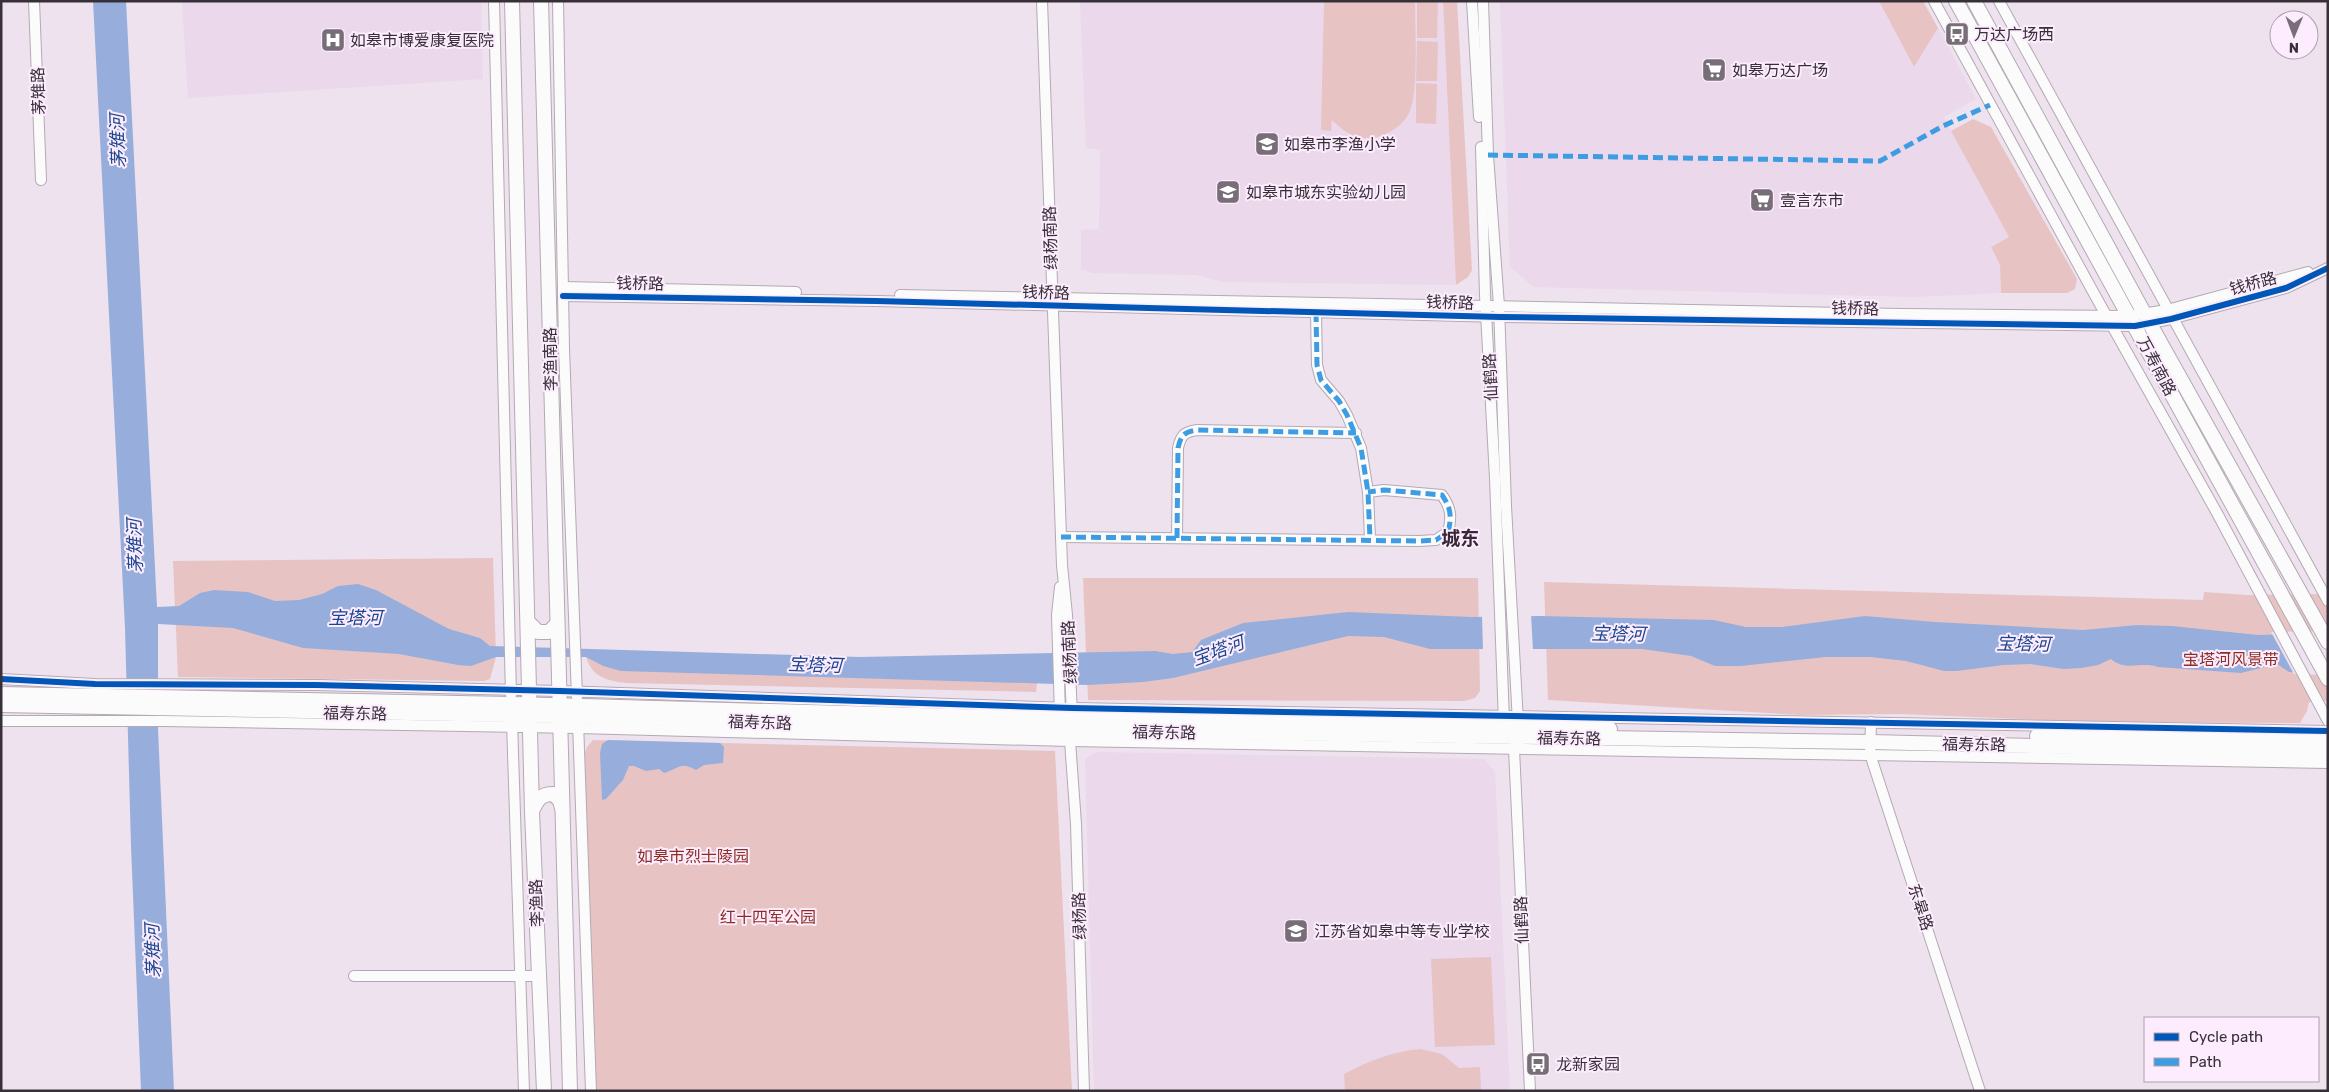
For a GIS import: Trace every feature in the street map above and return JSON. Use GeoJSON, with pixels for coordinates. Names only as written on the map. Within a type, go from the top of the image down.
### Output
{"type":"FeatureCollection","features":[{"type":"Feature","properties":{"kind":"main road","name":"李渔南路"},"geometry":{"type":"LineString","coordinates":[[512,1],[531,710]]}},
{"type":"Feature","properties":{"kind":"main road","name":"李渔南路"},"geometry":{"type":"LineString","coordinates":[[541,1],[560,710]]}},
{"type":"Feature","properties":{"kind":"main road","name":"万寿南路"},"geometry":{"type":"LineString","coordinates":[[1956,1],[2328,679]]}},
{"type":"Feature","properties":{"kind":"main road","name":"万寿南路"},"geometry":{"type":"LineString","coordinates":[[1974,1],[2147,319],[2328,642]]}},
{"type":"Feature","properties":{"kind":"main road"},"geometry":{"type":"LineString","coordinates":[[529,623],[538,632],[549,632],[557,624]]}},
{"type":"Feature","properties":{"kind":"main road","name":"福寿东路"},"geometry":{"type":"LineString","coordinates":[[1,694],[121,702],[1066,719],[1870,738],[2328,753]]}},
{"type":"Feature","properties":{"kind":"main road","name":"福寿东路"},"geometry":{"type":"LineString","coordinates":[[1,705],[121,702]]}},
{"type":"Feature","properties":{"kind":"main road","name":"李渔路"},"geometry":{"type":"LineString","coordinates":[[531,710],[532,812],[544,1091]]}},
{"type":"Feature","properties":{"kind":"main road","name":"李渔路"},"geometry":{"type":"LineString","coordinates":[[560,710],[570,1091]]}},
{"type":"Feature","properties":{"kind":"main road","name":"福寿东路"},"geometry":{"type":"LineString","coordinates":[[1870,738],[2328,742]]}},
{"type":"Feature","properties":{"kind":"main road"},"geometry":{"type":"LineString","coordinates":[[532,812],[538,797],[544,794],[554,794],[560,801],[563,814]]}},
{"type":"Feature","properties":{"kind":"street","name":"茅雉路"},"geometry":{"type":"LineString","coordinates":[[34,1],[41,180]]}},
{"type":"Feature","properties":{"kind":"street"},"geometry":{"type":"LineString","coordinates":[[494,1],[510,661],[524,1091]]}},
{"type":"Feature","properties":{"kind":"street"},"geometry":{"type":"LineString","coordinates":[[558,1],[563,292],[591,1091]]}},
{"type":"Feature","properties":{"kind":"street","name":"绿杨南路"},"geometry":{"type":"LineString","coordinates":[[1042,1],[1066,719]]}},
{"type":"Feature","properties":{"kind":"street","name":"仙鹤路"},"geometry":{"type":"LineString","coordinates":[[1472,1],[1482,158],[1486,311],[1503,689],[1511,730],[1530,1091]]}},
{"type":"Feature","properties":{"kind":"street","name":"仙鹤路"},"geometry":{"type":"LineString","coordinates":[[1483,1],[1488,155],[1500,312],[1506,506],[1516,689],[1511,730]]}},
{"type":"Feature","properties":{"kind":"street"},"geometry":{"type":"LineString","coordinates":[[1934,1],[2217,512],[2268,610],[2308,680],[2328,721]]}},
{"type":"Feature","properties":{"kind":"street"},"geometry":{"type":"LineString","coordinates":[[1999,1],[2328,601]]}},
{"type":"Feature","properties":{"kind":"street","name":"钱桥路"},"geometry":{"type":"LineString","coordinates":[[563,292],[1500,312],[2132,321],[2286,288],[2328,267]]}},
{"type":"Feature","properties":{"kind":"street","name":"钱桥路"},"geometry":{"type":"LineString","coordinates":[[1052,302],[1316,312],[1486,311]]}},
{"type":"Feature","properties":{"kind":"street"},"geometry":{"type":"LineString","coordinates":[[1316,312],[1317,365],[1321,380],[1339,402],[1356,433],[1361,448],[1368,492],[1370,540]]}},
{"type":"Feature","properties":{"kind":"street"},"geometry":{"type":"LineString","coordinates":[[1177,538],[1178,448],[1180,438],[1185,432],[1197,430],[1356,433]]}},
{"type":"Feature","properties":{"kind":"street"},"geometry":{"type":"LineString","coordinates":[[1061,537],[1436,540],[1448,532],[1451,519],[1449,505],[1442,495],[1384,490],[1368,492]]}},
{"type":"Feature","properties":{"kind":"street","name":"绿杨南路"},"geometry":{"type":"LineString","coordinates":[[1062,615],[1071,697],[1066,719]]}},
{"type":"Feature","properties":{"kind":"street"},"geometry":{"type":"LineString","coordinates":[[1,679],[121,702],[1066,719],[1870,738],[2328,763]]}},
{"type":"Feature","properties":{"kind":"street"},"geometry":{"type":"LineString","coordinates":[[1,721],[121,702]]}},
{"type":"Feature","properties":{"kind":"street","name":"绿杨路"},"geometry":{"type":"LineString","coordinates":[[1066,719],[1076,824],[1084,1091]]}},
{"type":"Feature","properties":{"kind":"street"},"geometry":{"type":"LineString","coordinates":[[1870,738],[2328,730]]}},
{"type":"Feature","properties":{"kind":"street","name":"东皋路"},"geometry":{"type":"LineString","coordinates":[[1870,738],[1980,1091]]}},
{"type":"Feature","properties":{"kind":"street"},"geometry":{"type":"LineString","coordinates":[[354,976],[539,976]]}},
{"type":"Feature","properties":{"kind":"shaded area","name":"如皋市博爱康复医院"},"geometry":{"type":"Polygon","coordinates":[[[182,1],[481,1],[483,79],[188,98],[182,1]]]}},
{"type":"Feature","properties":{"kind":"shaded area","name":"如皋市李渔小学"},"geometry":{"type":"Polygon","coordinates":[[[1080,1],[1443,1],[1456,285],[1224,282],[1196,275],[1092,273],[1081,269],[1081,230],[1099,229],[1100,150],[1086,148],[1080,1]]]}},
{"type":"Feature","properties":{"kind":"shaded area"},"geometry":{"type":"Polygon","coordinates":[[[1500,1],[1879,1],[1914,67],[1938,28],[1976,99],[1944,117],[2009,237],[1991,247],[2000,265],[2001,293],[1915,297],[1534,287],[1510,267],[1500,1]]]}},
{"type":"Feature","properties":{"kind":"shaded area","name":"江苏省如皋中等专业学校"},"geometry":{"type":"Polygon","coordinates":[[[1097,752],[1484,759],[1495,772],[1510,1091],[1094,1091],[1085,759],[1097,752]]]}},
{"type":"Feature","properties":{"kind":"green space"},"geometry":{"type":"Polygon","coordinates":[[[1324,1],[1415,1],[1416,42],[1412,104],[1404,121],[1389,132],[1373,138],[1353,136],[1332,120],[1331,131],[1321,130],[1324,1]]]}},
{"type":"Feature","properties":{"kind":"green space"},"geometry":{"type":"Polygon","coordinates":[[[1417,1],[1438,1],[1437,38],[1417,38],[1417,1]]]}},
{"type":"Feature","properties":{"kind":"green space"},"geometry":{"type":"Polygon","coordinates":[[[1443,1],[1457,1],[1472,270],[1468,277],[1456,285],[1443,1]]]}},
{"type":"Feature","properties":{"kind":"green space"},"geometry":{"type":"Polygon","coordinates":[[[1879,1],[1923,1],[1938,28],[1914,67],[1879,1]]]}},
{"type":"Feature","properties":{"kind":"green space"},"geometry":{"type":"Polygon","coordinates":[[[1417,41],[1438,42],[1437,81],[1416,81],[1417,41]]]}},
{"type":"Feature","properties":{"kind":"green space"},"geometry":{"type":"Polygon","coordinates":[[[1416,83],[1437,84],[1436,124],[1416,123],[1416,83]]]}},
{"type":"Feature","properties":{"kind":"green space"},"geometry":{"type":"Polygon","coordinates":[[[1973,119],[1991,127],[2077,279],[2075,289],[2067,293],[2001,293],[2000,265],[1991,247],[2009,237],[1951,131],[1973,119]]]}},
{"type":"Feature","properties":{"kind":"green space"},"geometry":{"type":"Polygon","coordinates":[[[493,558],[496,657],[490,679],[484,681],[178,677],[173,561],[493,558]]]}},
{"type":"Feature","properties":{"kind":"green space"},"geometry":{"type":"Polygon","coordinates":[[[1083,578],[1478,578],[1480,691],[1475,698],[1464,701],[1088,700],[1083,578]]]}},
{"type":"Feature","properties":{"kind":"green space","name":"宝塔河风景带"},"geometry":{"type":"Polygon","coordinates":[[[1544,582],[2203,600],[2204,592],[2247,595],[2328,594],[2328,701],[2309,702],[2307,711],[2300,723],[2092,722],[1900,714],[1800,715],[1548,700],[1544,582]]]}},
{"type":"Feature","properties":{"kind":"green space"},"geometry":{"type":"Polygon","coordinates":[[[586,657],[603,666],[1037,683],[1036,692],[627,683],[601,677],[592,669],[586,657]]]}},
{"type":"Feature","properties":{"kind":"green space","name":"红十四军公园"},"geometry":{"type":"Polygon","coordinates":[[[593,740],[1055,751],[1072,1091],[596,1091],[583,759],[587,747],[593,740]]]}},
{"type":"Feature","properties":{"kind":"green space"},"geometry":{"type":"Polygon","coordinates":[[[1491,957],[1495,1045],[1435,1047],[1431,959],[1491,957]]]}},
{"type":"Feature","properties":{"kind":"green space"},"geometry":{"type":"Polygon","coordinates":[[[1420,1049],[1442,1054],[1459,1068],[1480,1067],[1481,1091],[1345,1091],[1344,1074],[1381,1057],[1420,1049]]]}},
{"type":"Feature","properties":{"kind":"water","name":"宝塔河"},"geometry":{"type":"Polygon","coordinates":[[[93,1],[126,1],[157,607],[179,606],[200,593],[214,590],[248,592],[275,601],[299,600],[322,594],[338,586],[358,584],[376,590],[449,629],[480,638],[490,646],[860,657],[1155,651],[1173,654],[1192,652],[1201,640],[1243,623],[1348,612],[1472,617],[1539,616],[1714,620],[1746,627],[1782,627],[1865,616],[1935,622],[2083,630],[2137,625],[2172,626],[2258,635],[2328,633],[2328,673],[2289,672],[2277,664],[2241,673],[2152,665],[2128,666],[2111,659],[2098,665],[2081,668],[2063,669],[2031,664],[2004,665],[1957,671],[1944,671],[1906,661],[1870,657],[1826,657],[1741,666],[1715,666],[1691,656],[1642,649],[1430,649],[1384,637],[1348,636],[1173,678],[1143,682],[1088,685],[621,671],[603,666],[586,657],[496,657],[471,666],[399,654],[303,648],[233,628],[158,624],[158,729],[174,1091],[141,1091],[131,846],[125,628],[93,1]]]}},
{"type":"Feature","properties":{"kind":"water"},"geometry":{"type":"Polygon","coordinates":[[[608,740],[720,743],[724,747],[723,763],[704,765],[696,770],[691,767],[680,766],[664,773],[659,769],[646,771],[629,766],[623,780],[606,799],[602,800],[600,753],[602,744],[608,740]]]}},
{"type":"Feature","properties":{"kind":"pier"},"geometry":{"type":"Polygon","coordinates":[[[1531,614],[1533,650],[1483,651],[1482,615],[1531,614]]]}},
{"type":"Feature","properties":{"kind":"pier"},"geometry":{"type":"Polygon","coordinates":[[[2328,631],[2328,675],[2294,674],[2271,632],[2328,631]]]}},
{"type":"Feature","properties":{"kind":"marked path"},"geometry":{"type":"LineString","coordinates":[[1488,155],[1880,161],[1943,126],[1990,105]]}},
{"type":"Feature","properties":{"kind":"marked path"},"geometry":{"type":"LineString","coordinates":[[1316,312],[1317,365],[1321,380],[1339,401],[1361,448],[1368,492],[1370,539]]}},
{"type":"Feature","properties":{"kind":"marked path"},"geometry":{"type":"LineString","coordinates":[[1177,538],[1178,448],[1180,440],[1186,433],[1197,430],[1356,433]]}},
{"type":"Feature","properties":{"kind":"marked path"},"geometry":{"type":"LineString","coordinates":[[1061,537],[1419,541],[1436,540],[1448,532],[1450,513],[1442,495],[1384,490],[1368,492]]}},
{"type":"Feature","properties":{"kind":"cycle path"},"geometry":{"type":"LineString","coordinates":[[563,296],[876,301],[1500,317],[2135,326],[2171,319],[2286,288],[2328,268]]}},
{"type":"Feature","properties":{"kind":"cycle path"},"geometry":{"type":"LineString","coordinates":[[1,679],[95,684],[316,685],[560,691],[1072,708],[2328,731]]}},
{"type":"Feature","properties":{"kind":"place","name":"万达广场西"},"geometry":{"type":"Point","coordinates":[1957,34]}},
{"type":"Feature","properties":{"kind":"place","name":"如皋市博爱康复医院"},"geometry":{"type":"Point","coordinates":[333,40]}},
{"type":"Feature","properties":{"kind":"place","name":"如皋万达广场"},"geometry":{"type":"Point","coordinates":[1714,70]}},
{"type":"Feature","properties":{"kind":"place","name":"如皋市李渔小学"},"geometry":{"type":"Point","coordinates":[1267,144]}},
{"type":"Feature","properties":{"kind":"place","name":"如皋市城东实验幼儿园"},"geometry":{"type":"Point","coordinates":[1228,192]}},
{"type":"Feature","properties":{"kind":"place","name":"壹言东市"},"geometry":{"type":"Point","coordinates":[1762,200]}},
{"type":"Feature","properties":{"kind":"place","name":"江苏省如皋中等专业学校"},"geometry":{"type":"Point","coordinates":[1296,931]}},
{"type":"Feature","properties":{"kind":"place","name":"龙新家园"},"geometry":{"type":"Point","coordinates":[1538,1064]}},
{"type":"Feature","properties":{"kind":"district","name":"城东"},"geometry":{"type":"Point","coordinates":[1460,538]}},
{"type":"Feature","properties":{"kind":"water label","name":"茅雉河"},"geometry":{"type":"Point","coordinates":[118,141]}},
{"type":"Feature","properties":{"kind":"water label","name":"茅雉河"},"geometry":{"type":"Point","coordinates":[135,546]}},
{"type":"Feature","properties":{"kind":"water label","name":"茅雉河"},"geometry":{"type":"Point","coordinates":[153,951]}},
{"type":"Feature","properties":{"kind":"park label","name":"如皋市烈士陵园"},"geometry":{"type":"Point","coordinates":[693,856]}}]}
